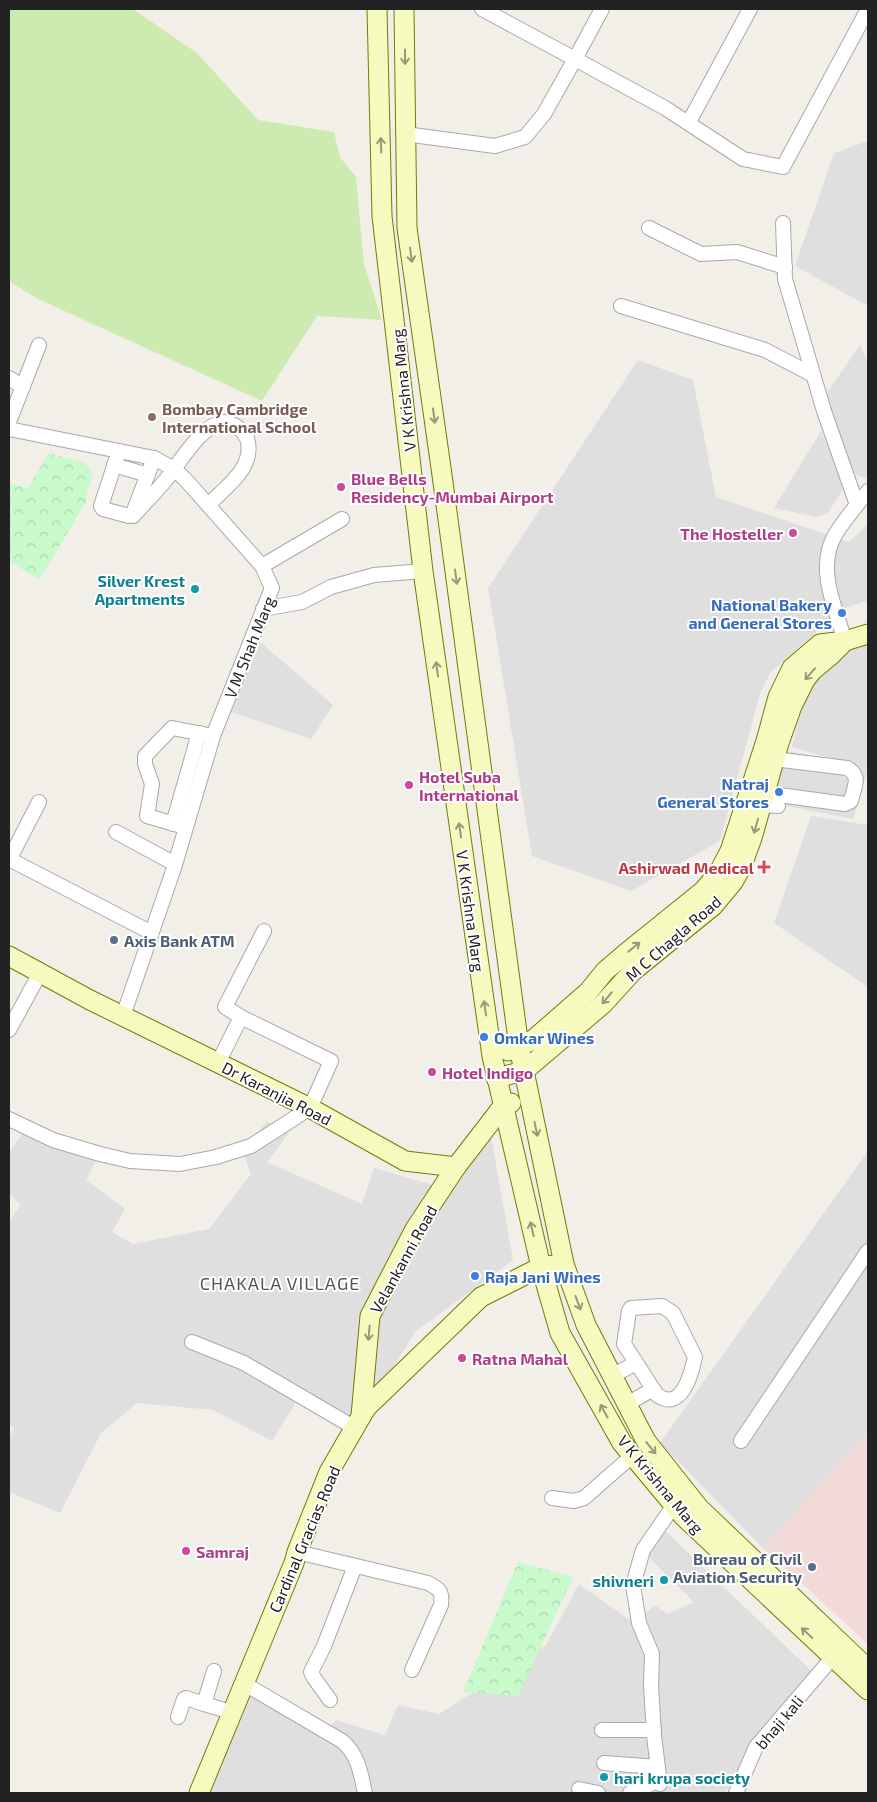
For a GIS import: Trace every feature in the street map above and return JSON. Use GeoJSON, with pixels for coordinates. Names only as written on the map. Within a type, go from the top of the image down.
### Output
{"type":"FeatureCollection","features":[{"type":"Feature","properties":{"kind":"main road","name":"V K Krishna Marg"},"geometry":{"type":"LineString","coordinates":[[377,9],[383,220],[423,571],[492,1056],[541,1267],[560,1333],[622,1443],[683,1516],[868,1690]]}},
{"type":"Feature","properties":{"kind":"main road","name":"V K Krishna Marg"},"geometry":{"type":"LineString","coordinates":[[404,9],[407,220],[519,1047],[564,1264],[586,1325],[646,1441],[699,1508],[868,1668]]}},
{"type":"Feature","properties":{"kind":"main road"},"geometry":{"type":"LineString","coordinates":[[383,220],[407,220]]}},
{"type":"Feature","properties":{"kind":"main road"},"geometry":{"type":"LineString","coordinates":[[845,640],[868,634]]}},
{"type":"Feature","properties":{"kind":"main road","name":"M C Chagla Road"},"geometry":{"type":"LineString","coordinates":[[496,1078],[524,1071],[603,1004],[633,971],[700,905],[724,895],[727,875],[747,853],[769,774],[792,706],[805,680],[812,671],[845,640]]}},
{"type":"Feature","properties":{"kind":"main road"},"geometry":{"type":"LineString","coordinates":[[727,875],[736,837],[769,774]]}},
{"type":"Feature","properties":{"kind":"main road"},"geometry":{"type":"LineString","coordinates":[[492,1056],[533,1040],[588,992],[624,954],[700,905]]}},
{"type":"Feature","properties":{"kind":"main road","name":"Dr Karanjia Road"},"geometry":{"type":"LineString","coordinates":[[9,956],[123,1016],[310,1108],[405,1161],[456,1167]]}},
{"type":"Feature","properties":{"kind":"main road"},"geometry":{"type":"LineString","coordinates":[[456,1167],[503,1106],[528,1095]]}},
{"type":"Feature","properties":{"kind":"main road","name":"Velankanni Road"},"geometry":{"type":"LineString","coordinates":[[358,1422],[370,1316],[415,1229],[456,1167]]}},
{"type":"Feature","properties":{"kind":"main road","name":"Cardinal Gracias Road"},"geometry":{"type":"LineString","coordinates":[[199,1793],[243,1683],[294,1564],[329,1472],[366,1408],[481,1296],[541,1267],[564,1264]]}},
{"type":"Feature","properties":{"kind":"street"},"geometry":{"type":"LineString","coordinates":[[482,9],[689,122],[744,159],[783,167],[868,9]]}},
{"type":"Feature","properties":{"kind":"street"},"geometry":{"type":"LineString","coordinates":[[405,134],[496,146],[524,136],[544,114],[602,9]]}},
{"type":"Feature","properties":{"kind":"street"},"geometry":{"type":"LineString","coordinates":[[689,122],[750,9]]}},
{"type":"Feature","properties":{"kind":"street"},"geometry":{"type":"LineString","coordinates":[[783,223],[785,279],[824,411],[858,505]]}},
{"type":"Feature","properties":{"kind":"street"},"geometry":{"type":"LineString","coordinates":[[649,228],[701,254],[737,252],[785,267]]}},
{"type":"Feature","properties":{"kind":"street"},"geometry":{"type":"LineString","coordinates":[[621,306],[765,350],[814,374]]}},
{"type":"Feature","properties":{"kind":"street"},"geometry":{"type":"LineString","coordinates":[[9,422],[40,345]]}},
{"type":"Feature","properties":{"kind":"street"},"geometry":{"type":"LineString","coordinates":[[9,378],[23,386]]}},
{"type":"Feature","properties":{"kind":"street"},"geometry":{"type":"LineString","coordinates":[[133,516],[193,444],[210,428],[222,422],[235,425],[248,442],[246,466],[208,506]]}},
{"type":"Feature","properties":{"kind":"street","name":"V M Shah Marg"},"geometry":{"type":"LineString","coordinates":[[9,429],[154,458],[174,469],[185,478],[262,566],[272,588],[213,736],[192,783],[179,825],[175,864],[123,1016]]}},
{"type":"Feature","properties":{"kind":"street"},"geometry":{"type":"LineString","coordinates":[[119,451],[101,506],[104,509],[129,516],[133,513],[154,458]]}},
{"type":"Feature","properties":{"kind":"street"},"geometry":{"type":"LineString","coordinates":[[114,465],[148,475]]}},
{"type":"Feature","properties":{"kind":"street"},"geometry":{"type":"LineString","coordinates":[[845,640],[828,582],[828,552],[835,535],[868,491]]}},
{"type":"Feature","properties":{"kind":"street"},"geometry":{"type":"LineString","coordinates":[[262,566],[342,519]]}},
{"type":"Feature","properties":{"kind":"street"},"geometry":{"type":"LineString","coordinates":[[264,608],[302,602],[331,587],[374,576],[423,571]]}},
{"type":"Feature","properties":{"kind":"street"},"geometry":{"type":"LineString","coordinates":[[179,825],[146,816],[152,784],[145,764],[145,756],[172,728],[213,736]]}},
{"type":"Feature","properties":{"kind":"street"},"geometry":{"type":"LineString","coordinates":[[192,783],[199,733]]}},
{"type":"Feature","properties":{"kind":"street"},"geometry":{"type":"LineString","coordinates":[[847,768],[854,772],[856,778],[851,801],[844,804],[769,774],[847,768]]}},
{"type":"Feature","properties":{"kind":"street"},"geometry":{"type":"LineString","coordinates":[[39,802],[9,860],[152,933]]}},
{"type":"Feature","properties":{"kind":"street"},"geometry":{"type":"LineString","coordinates":[[116,832],[175,864]]}},
{"type":"Feature","properties":{"kind":"street"},"geometry":{"type":"LineString","coordinates":[[9,1119],[53,1140],[100,1154],[130,1161],[180,1164],[216,1157],[251,1146],[310,1108],[332,1061],[241,1017],[225,1007],[264,931]]}},
{"type":"Feature","properties":{"kind":"street"},"geometry":{"type":"LineString","coordinates":[[9,1030],[40,973]]}},
{"type":"Feature","properties":{"kind":"street"},"geometry":{"type":"LineString","coordinates":[[218,1062],[241,1017]]}},
{"type":"Feature","properties":{"kind":"street"},"geometry":{"type":"LineString","coordinates":[[741,1441],[868,1251]]}},
{"type":"Feature","properties":{"kind":"street"},"geometry":{"type":"LineString","coordinates":[[662,1306],[668,1309],[673,1313],[695,1355],[684,1390],[674,1399],[663,1399],[657,1395],[636,1363],[624,1344],[630,1310],[632,1307],[662,1306]]}},
{"type":"Feature","properties":{"kind":"street"},"geometry":{"type":"LineString","coordinates":[[192,1342],[244,1363],[358,1422]]}},
{"type":"Feature","properties":{"kind":"street"},"geometry":{"type":"LineString","coordinates":[[612,1376],[636,1363]]}},
{"type":"Feature","properties":{"kind":"street"},"geometry":{"type":"LineString","coordinates":[[627,1404],[653,1389]]}},
{"type":"Feature","properties":{"kind":"street"},"geometry":{"type":"LineString","coordinates":[[552,1498],[574,1501],[584,1498],[632,1456]]}},
{"type":"Feature","properties":{"kind":"street"},"geometry":{"type":"LineString","coordinates":[[630,1793],[650,1785],[656,1774],[650,1686],[652,1654],[639,1623],[633,1585],[643,1550],[674,1505]]}},
{"type":"Feature","properties":{"kind":"street"},"geometry":{"type":"LineString","coordinates":[[297,1552],[428,1583],[438,1589],[442,1596],[441,1605],[412,1670]]}},
{"type":"Feature","properties":{"kind":"street"},"geometry":{"type":"LineString","coordinates":[[330,1700],[311,1672],[324,1646],[355,1566]]}},
{"type":"Feature","properties":{"kind":"street","name":"bhaji kali"},"geometry":{"type":"LineString","coordinates":[[736,1793],[756,1747],[834,1658]]}},
{"type":"Feature","properties":{"kind":"street"},"geometry":{"type":"LineString","coordinates":[[204,1704],[214,1671]]}},
{"type":"Feature","properties":{"kind":"street"},"geometry":{"type":"LineString","coordinates":[[243,1683],[351,1748],[360,1769],[365,1793]]}},
{"type":"Feature","properties":{"kind":"street"},"geometry":{"type":"LineString","coordinates":[[178,1717],[186,1698],[231,1712]]}},
{"type":"Feature","properties":{"kind":"street"},"geometry":{"type":"LineString","coordinates":[[602,1730],[654,1730]]}},
{"type":"Feature","properties":{"kind":"street"},"geometry":{"type":"LineString","coordinates":[[604,1763],[656,1774]]}},
{"type":"Feature","properties":{"kind":"street"},"geometry":{"type":"LineString","coordinates":[[579,1789],[598,1793]]}},
{"type":"Feature","properties":{"kind":"shaded area"},"geometry":{"type":"Polygon","coordinates":[[[868,141],[868,306],[795,266],[834,153],[868,141]]]}},
{"type":"Feature","properties":{"kind":"shaded area"},"geometry":{"type":"Polygon","coordinates":[[[860,345],[868,364],[868,474],[865,478],[855,474],[823,399],[860,345]]]}},
{"type":"Feature","properties":{"kind":"shaded area"},"geometry":{"type":"Polygon","coordinates":[[[638,360],[693,380],[716,497],[849,542],[868,524],[868,600],[841,610],[770,673],[760,694],[720,841],[631,891],[532,856],[488,588],[638,360]]]}},
{"type":"Feature","properties":{"kind":"shaded area"},"geometry":{"type":"Polygon","coordinates":[[[821,431],[845,486],[828,513],[816,517],[774,508],[821,431]]]}},
{"type":"Feature","properties":{"kind":"shaded area"},"geometry":{"type":"Polygon","coordinates":[[[868,640],[868,768],[853,819],[766,802],[781,750],[832,759],[792,747],[804,698],[824,667],[868,640]]]}},
{"type":"Feature","properties":{"kind":"shaded area"},"geometry":{"type":"Polygon","coordinates":[[[259,641],[333,705],[311,739],[231,712],[259,641]]]}},
{"type":"Feature","properties":{"kind":"shaded area"},"geometry":{"type":"Polygon","coordinates":[[[811,816],[868,825],[868,987],[774,923],[811,816]]]}},
{"type":"Feature","properties":{"kind":"shaded area"},"geometry":{"type":"Polygon","coordinates":[[[267,1122],[289,1133],[267,1162],[362,1204],[374,1168],[440,1187],[491,1136],[513,1260],[415,1332],[359,1424],[299,1397],[272,1441],[213,1410],[137,1403],[101,1433],[60,1513],[9,1492],[9,1437],[14,1429],[9,1424],[9,1221],[21,1205],[9,1194],[9,1153],[23,1132],[100,1153],[86,1180],[125,1209],[112,1232],[133,1244],[209,1229],[251,1174],[242,1150],[267,1122]]]}},
{"type":"Feature","properties":{"kind":"shaded area"},"geometry":{"type":"Polygon","coordinates":[[[868,1151],[868,1432],[763,1548],[660,1443],[868,1151]]]}},
{"type":"Feature","properties":{"kind":"shaded area"},"geometry":{"type":"Polygon","coordinates":[[[868,1432],[868,1644],[763,1548],[868,1432]]]}},
{"type":"Feature","properties":{"kind":"shaded area"},"geometry":{"type":"Polygon","coordinates":[[[657,1523],[821,1680],[751,1751],[725,1793],[210,1793],[248,1696],[325,1733],[336,1720],[385,1735],[398,1705],[439,1714],[546,1645],[579,1584],[634,1623],[655,1605],[667,1614],[694,1602],[642,1551],[657,1523]]]}},
{"type":"Feature","properties":{"kind":"green space"},"geometry":{"type":"Polygon","coordinates":[[[9,9],[133,9],[197,53],[258,120],[334,132],[340,157],[356,177],[364,264],[382,320],[317,316],[262,401],[38,299],[9,281],[9,9]]]}},
{"type":"Feature","properties":{"kind":"green space"},"geometry":{"type":"Polygon","coordinates":[[[49,453],[85,463],[93,475],[87,492],[86,502],[39,580],[9,561],[9,483],[28,488],[49,453]]]}},
{"type":"Feature","properties":{"kind":"green space"},"geometry":{"type":"Polygon","coordinates":[[[518,1562],[573,1577],[518,1696],[463,1692],[518,1562]]]}},
{"type":"Feature","properties":{"kind":"place","name":"Bombay Cambridge International School"},"geometry":{"type":"Point","coordinates":[152,417]}},
{"type":"Feature","properties":{"kind":"place","name":"Blue Bells Residency-Mumbai Airport"},"geometry":{"type":"Point","coordinates":[341,487]}},
{"type":"Feature","properties":{"kind":"place","name":"The Hosteller"},"geometry":{"type":"Point","coordinates":[793,533]}},
{"type":"Feature","properties":{"kind":"place","name":"Silver Krest Apartments"},"geometry":{"type":"Point","coordinates":[195,589]}},
{"type":"Feature","properties":{"kind":"place","name":"National Bakery and General Stores"},"geometry":{"type":"Point","coordinates":[842,613]}},
{"type":"Feature","properties":{"kind":"place","name":"Hotel Suba International"},"geometry":{"type":"Point","coordinates":[409,785]}},
{"type":"Feature","properties":{"kind":"place","name":"Natraj General Stores"},"geometry":{"type":"Point","coordinates":[779,792]}},
{"type":"Feature","properties":{"kind":"place","name":"Ashirwad Medical"},"geometry":{"type":"Point","coordinates":[764,867]}},
{"type":"Feature","properties":{"kind":"place","name":"Axis Bank ATM"},"geometry":{"type":"Point","coordinates":[114,940]}},
{"type":"Feature","properties":{"kind":"place","name":"Omkar Wines"},"geometry":{"type":"Point","coordinates":[484,1037]}},
{"type":"Feature","properties":{"kind":"place","name":"Hotel Indigo"},"geometry":{"type":"Point","coordinates":[432,1072]}},
{"type":"Feature","properties":{"kind":"place","name":"Raja Jani Wines"},"geometry":{"type":"Point","coordinates":[475,1276]}},
{"type":"Feature","properties":{"kind":"place","name":"Ratna Mahal"},"geometry":{"type":"Point","coordinates":[462,1358]}},
{"type":"Feature","properties":{"kind":"place","name":"Samraj"},"geometry":{"type":"Point","coordinates":[186,1551]}},
{"type":"Feature","properties":{"kind":"place","name":"Bureau of Civil Aviation Security"},"geometry":{"type":"Point","coordinates":[812,1567]}},
{"type":"Feature","properties":{"kind":"place","name":"shivneri"},"geometry":{"type":"Point","coordinates":[664,1580]}},
{"type":"Feature","properties":{"kind":"place","name":"hari krupa society"},"geometry":{"type":"Point","coordinates":[604,1777]}},
{"type":"Feature","properties":{"kind":"district","name":"CHAKALA VILLAGE"},"geometry":{"type":"Point","coordinates":[280,1283]}}]}
